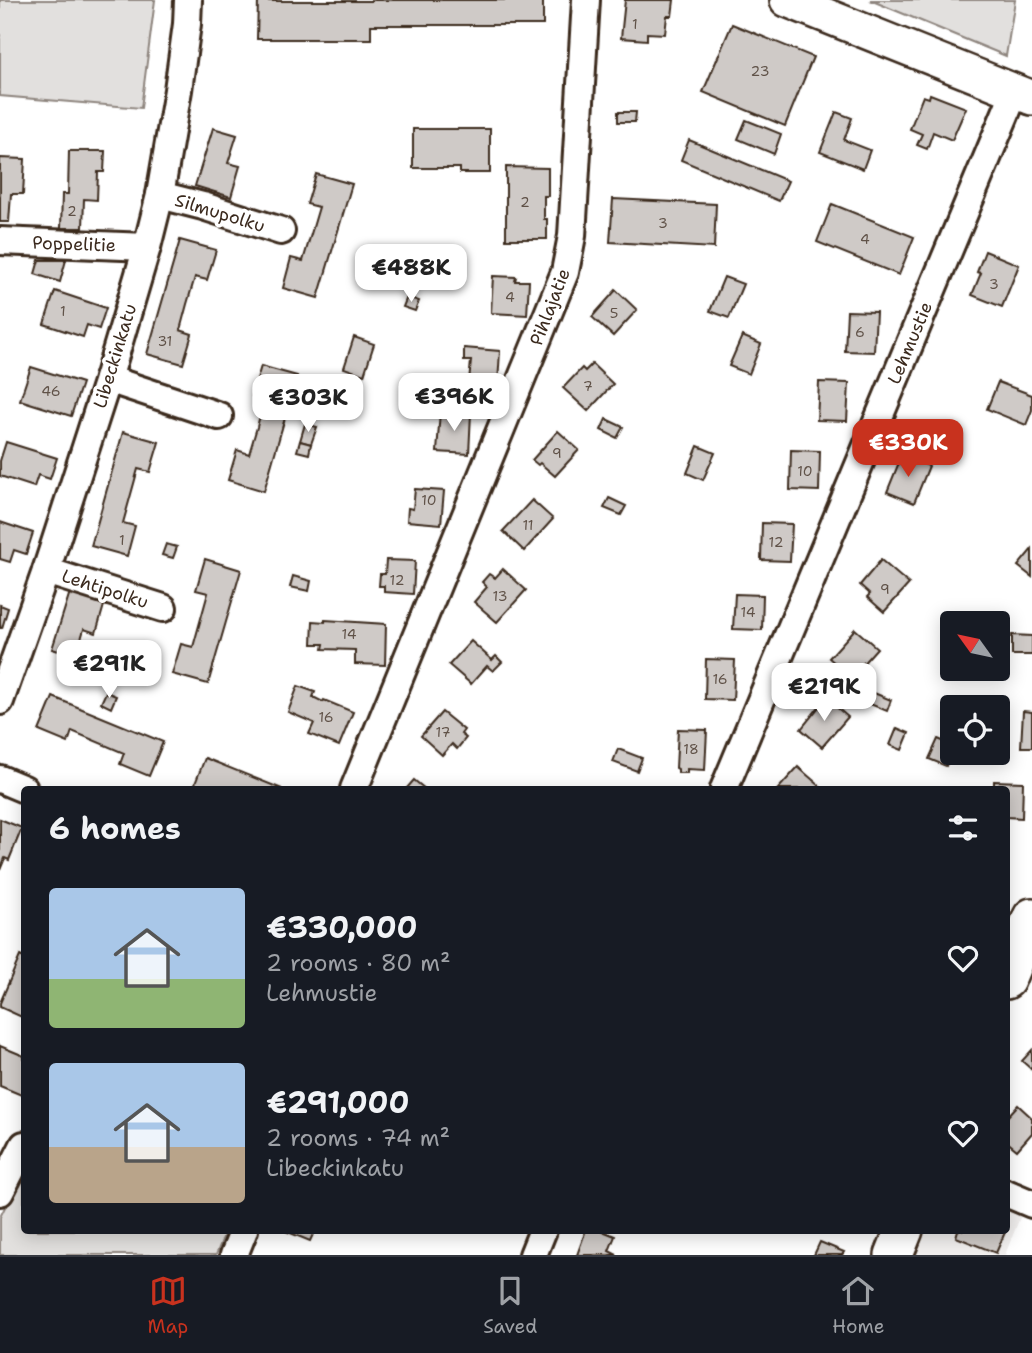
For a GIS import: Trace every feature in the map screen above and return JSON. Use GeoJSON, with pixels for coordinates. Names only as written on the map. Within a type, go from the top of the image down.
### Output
{"type":"FeatureCollection","features":[{"type":"Feature","properties":{"kind":"main road"},"geometry":{"type":"LineString","coordinates":[[1010,970],[1032,917]]}},
{"type":"Feature","properties":{"kind":"main road"},"geometry":{"type":"LineString","coordinates":[[894,1255],[902,1234]]}},
{"type":"Feature","properties":{"kind":"street","name":"Libeckinkatu"},"geometry":{"type":"LineString","coordinates":[[0,701],[108,379],[147,247],[160,195],[178,90],[188,0]]}},
{"type":"Feature","properties":{"kind":"street","name":"Pihlajatie"},"geometry":{"type":"LineString","coordinates":[[355,786],[565,272],[572,236],[586,0]]}},
{"type":"Feature","properties":{"kind":"street"},"geometry":{"type":"LineString","coordinates":[[787,0],[1024,94]]}},
{"type":"Feature","properties":{"kind":"street","name":"Lehmustie"},"geometry":{"type":"LineString","coordinates":[[725,786],[1024,94]]}},
{"type":"Feature","properties":{"kind":"street","name":"Silmupolku"},"geometry":{"type":"LineString","coordinates":[[160,195],[281,231]]}},
{"type":"Feature","properties":{"kind":"street","name":"Poppelitie"},"geometry":{"type":"LineString","coordinates":[[0,241],[147,247]]}},
{"type":"Feature","properties":{"kind":"street"},"geometry":{"type":"LineString","coordinates":[[108,379],[219,416]]}},
{"type":"Feature","properties":{"kind":"street","name":"Lehtipolku"},"geometry":{"type":"LineString","coordinates":[[46,570],[163,608]]}},
{"type":"Feature","properties":{"kind":"street"},"geometry":{"type":"LineString","coordinates":[[0,779],[21,788]]}},
{"type":"Feature","properties":{"kind":"street"},"geometry":{"type":"LineString","coordinates":[[0,1192],[21,1151]]}},
{"type":"Feature","properties":{"kind":"street"},"geometry":{"type":"LineString","coordinates":[[1010,1195],[1032,1204]]}},
{"type":"Feature","properties":{"kind":"street"},"geometry":{"type":"LineString","coordinates":[[234,1255],[242,1234]]}},
{"type":"Feature","properties":{"kind":"street"},"geometry":{"type":"LineString","coordinates":[[533,1255],[541,1234]]}},
{"type":"Feature","properties":{"kind":"shaded area"},"geometry":{"type":"Polygon","coordinates":[[[0,0],[155,0],[141,108],[0,96],[0,0]]]}},
{"type":"Feature","properties":{"kind":"shaded area"},"geometry":{"type":"Polygon","coordinates":[[[870,0],[1015,0],[1006,56],[870,0]]]}},
{"type":"Feature","properties":{"kind":"shaded area"},"geometry":{"type":"Polygon","coordinates":[[[21,1175],[21,1234],[224,1234],[216,1255],[0,1255],[0,1217],[21,1175]]]}},
{"type":"Feature","properties":{"kind":"shaded area"},"geometry":{"type":"Polygon","coordinates":[[[1010,1205],[1023,1210],[1005,1255],[908,1255],[916,1234],[1010,1234],[1010,1205]]]}},
{"type":"Feature","properties":{"kind":"building"},"geometry":{"type":"Polygon","coordinates":[[[543,0],[543,25],[371,25],[371,39],[257,39],[258,1],[543,0]]]}},
{"type":"Feature","properties":{"kind":"building"},"geometry":{"type":"Polygon","coordinates":[[[625,0],[674,0],[672,16],[667,16],[665,34],[647,33],[647,40],[621,38],[625,0]]]}},
{"type":"Feature","properties":{"kind":"building"},"geometry":{"type":"Polygon","coordinates":[[[732,24],[813,57],[785,126],[703,92],[732,24]]]}},
{"type":"Feature","properties":{"kind":"building"},"geometry":{"type":"Polygon","coordinates":[[[930,94],[966,108],[952,140],[933,132],[927,149],[917,145],[922,134],[910,129],[923,96],[929,98],[930,94]]]}},
{"type":"Feature","properties":{"kind":"building"},"geometry":{"type":"Polygon","coordinates":[[[618,112],[636,112],[635,122],[618,122],[618,112]]]}},
{"type":"Feature","properties":{"kind":"building"},"geometry":{"type":"Polygon","coordinates":[[[836,112],[852,118],[844,140],[870,150],[863,169],[820,152],[836,112]]]}},
{"type":"Feature","properties":{"kind":"building"},"geometry":{"type":"Polygon","coordinates":[[[746,120],[781,134],[774,154],[738,139],[746,120]]]}},
{"type":"Feature","properties":{"kind":"building"},"geometry":{"type":"Polygon","coordinates":[[[213,128],[237,135],[228,163],[240,166],[231,197],[195,186],[213,128]]]}},
{"type":"Feature","properties":{"kind":"building"},"geometry":{"type":"Polygon","coordinates":[[[413,129],[490,129],[490,173],[460,173],[460,168],[413,168],[413,129]]]}},
{"type":"Feature","properties":{"kind":"building"},"geometry":{"type":"Polygon","coordinates":[[[689,140],[788,181],[779,201],[681,160],[689,140]]]}},
{"type":"Feature","properties":{"kind":"building"},"geometry":{"type":"Polygon","coordinates":[[[69,151],[105,151],[104,172],[98,172],[97,200],[84,199],[83,228],[61,228],[62,194],[68,194],[69,151]]]}},
{"type":"Feature","properties":{"kind":"building"},"geometry":{"type":"Polygon","coordinates":[[[0,158],[25,159],[23,194],[11,194],[9,222],[0,222],[0,158]]]}},
{"type":"Feature","properties":{"kind":"building"},"geometry":{"type":"Polygon","coordinates":[[[506,167],[548,168],[548,196],[544,196],[547,239],[506,239],[506,167]]]}},
{"type":"Feature","properties":{"kind":"building"},"geometry":{"type":"Polygon","coordinates":[[[316,174],[352,184],[318,298],[283,288],[291,258],[303,261],[319,207],[307,204],[316,174]]]}},
{"type":"Feature","properties":{"kind":"building"},"geometry":{"type":"Polygon","coordinates":[[[613,199],[716,204],[714,248],[610,242],[613,199]]]}},
{"type":"Feature","properties":{"kind":"building"},"geometry":{"type":"Polygon","coordinates":[[[832,204],[914,237],[899,275],[817,242],[832,204]]]}},
{"type":"Feature","properties":{"kind":"building"},"geometry":{"type":"Polygon","coordinates":[[[180,240],[216,250],[207,280],[195,277],[187,304],[180,330],[192,334],[183,364],[147,354],[180,240]]]}},
{"type":"Feature","properties":{"kind":"building"},"geometry":{"type":"Polygon","coordinates":[[[985,251],[1019,265],[1002,307],[972,295],[981,273],[977,272],[985,251]]]}},
{"type":"Feature","properties":{"kind":"building"},"geometry":{"type":"Polygon","coordinates":[[[39,260],[66,260],[60,282],[35,274],[39,260]]]}},
{"type":"Feature","properties":{"kind":"building"},"geometry":{"type":"Polygon","coordinates":[[[493,276],[516,277],[515,281],[529,281],[527,315],[491,313],[493,276]]]}},
{"type":"Feature","properties":{"kind":"building"},"geometry":{"type":"Polygon","coordinates":[[[724,277],[743,284],[729,318],[710,311],[724,277]]]}},
{"type":"Feature","properties":{"kind":"building"},"geometry":{"type":"Polygon","coordinates":[[[616,290],[637,310],[613,336],[592,317],[616,290]]]}},
{"type":"Feature","properties":{"kind":"building"},"geometry":{"type":"Polygon","coordinates":[[[55,291],[106,308],[99,329],[87,325],[83,337],[44,324],[55,291]]]}},
{"type":"Feature","properties":{"kind":"building"},"geometry":{"type":"Polygon","coordinates":[[[407,297],[419,301],[415,311],[403,307],[407,297]]]}},
{"type":"Feature","properties":{"kind":"building"},"geometry":{"type":"Polygon","coordinates":[[[847,311],[876,312],[874,352],[845,351],[847,311]]]}},
{"type":"Feature","properties":{"kind":"building"},"geometry":{"type":"Polygon","coordinates":[[[742,336],[761,344],[749,374],[729,366],[742,336]]]}},
{"type":"Feature","properties":{"kind":"building"},"geometry":{"type":"Polygon","coordinates":[[[354,337],[374,344],[364,375],[344,368],[354,337]]]}},
{"type":"Feature","properties":{"kind":"building"},"geometry":{"type":"Polygon","coordinates":[[[464,348],[500,351],[498,383],[469,381],[471,361],[464,361],[464,348]]]}},
{"type":"Feature","properties":{"kind":"building"},"geometry":{"type":"Polygon","coordinates":[[[592,364],[613,384],[588,411],[563,388],[582,368],[585,371],[592,364]]]}},
{"type":"Feature","properties":{"kind":"building"},"geometry":{"type":"Polygon","coordinates":[[[261,366],[297,376],[264,491],[228,480],[237,450],[249,454],[257,427],[264,400],[252,396],[261,366]]]}},
{"type":"Feature","properties":{"kind":"building"},"geometry":{"type":"Polygon","coordinates":[[[31,367],[82,383],[71,416],[20,400],[31,367]]]}},
{"type":"Feature","properties":{"kind":"building"},"geometry":{"type":"Polygon","coordinates":[[[819,382],[849,383],[847,421],[817,420],[819,382]]]}},
{"type":"Feature","properties":{"kind":"building"},"geometry":{"type":"Polygon","coordinates":[[[998,382],[1032,395],[1032,410],[1026,425],[987,409],[998,382]]]}},
{"type":"Feature","properties":{"kind":"building"},"geometry":{"type":"Polygon","coordinates":[[[440,411],[471,413],[469,454],[437,452],[440,411]]]}},
{"type":"Feature","properties":{"kind":"building"},"geometry":{"type":"Polygon","coordinates":[[[606,419],[623,427],[617,438],[601,430],[606,419]]]}},
{"type":"Feature","properties":{"kind":"building"},"geometry":{"type":"Polygon","coordinates":[[[305,424],[317,427],[311,444],[300,441],[305,424]]]}},
{"type":"Feature","properties":{"kind":"building"},"geometry":{"type":"Polygon","coordinates":[[[558,431],[579,450],[555,476],[540,463],[538,465],[532,460],[558,431]]]}},
{"type":"Feature","properties":{"kind":"building"},"geometry":{"type":"Polygon","coordinates":[[[123,432],[159,442],[150,472],[138,469],[123,523],[135,526],[127,556],[91,546],[123,432]]]}},
{"type":"Feature","properties":{"kind":"building"},"geometry":{"type":"Polygon","coordinates":[[[300,441],[311,444],[309,454],[297,451],[300,441]]]}},
{"type":"Feature","properties":{"kind":"building"},"geometry":{"type":"Polygon","coordinates":[[[6,442],[57,458],[50,479],[38,475],[34,487],[0,476],[0,461],[6,442]]]}},
{"type":"Feature","properties":{"kind":"building"},"geometry":{"type":"Polygon","coordinates":[[[698,446],[715,453],[703,480],[687,473],[698,446]]]}},
{"type":"Feature","properties":{"kind":"building"},"geometry":{"type":"Polygon","coordinates":[[[791,450],[820,451],[819,491],[790,490],[791,450]]]}},
{"type":"Feature","properties":{"kind":"building"},"geometry":{"type":"Polygon","coordinates":[[[902,455],[929,466],[914,503],[887,492],[902,455]]]}},
{"type":"Feature","properties":{"kind":"building"},"geometry":{"type":"Polygon","coordinates":[[[415,489],[444,491],[441,524],[407,521],[408,508],[413,509],[415,489]]]}},
{"type":"Feature","properties":{"kind":"building"},"geometry":{"type":"Polygon","coordinates":[[[609,498],[626,506],[621,515],[604,508],[609,498]]]}},
{"type":"Feature","properties":{"kind":"building"},"geometry":{"type":"Polygon","coordinates":[[[532,500],[553,519],[524,551],[503,531],[532,500]]]}},
{"type":"Feature","properties":{"kind":"building"},"geometry":{"type":"Polygon","coordinates":[[[0,522],[33,533],[26,554],[14,550],[10,562],[0,559],[0,522]]]}},
{"type":"Feature","properties":{"kind":"building"},"geometry":{"type":"Polygon","coordinates":[[[762,523],[792,524],[790,561],[761,560],[762,523]]]}},
{"type":"Feature","properties":{"kind":"building"},"geometry":{"type":"Polygon","coordinates":[[[166,544],[177,547],[173,558],[162,555],[166,544]]]}},
{"type":"Feature","properties":{"kind":"building"},"geometry":{"type":"Polygon","coordinates":[[[1032,549],[1032,577],[1018,566],[1032,549]]]}},
{"type":"Feature","properties":{"kind":"building"},"geometry":{"type":"Polygon","coordinates":[[[205,559],[241,570],[208,684],[172,674],[181,644],[193,647],[208,593],[196,590],[205,559]]]}},
{"type":"Feature","properties":{"kind":"building"},"geometry":{"type":"Polygon","coordinates":[[[386,560],[415,561],[413,594],[384,592],[384,586],[379,586],[380,574],[385,574],[386,560]]]}},
{"type":"Feature","properties":{"kind":"building"},"geometry":{"type":"Polygon","coordinates":[[[881,560],[909,584],[884,612],[867,597],[870,594],[860,585],[881,560]]]}},
{"type":"Feature","properties":{"kind":"building"},"geometry":{"type":"Polygon","coordinates":[[[503,569],[526,590],[497,622],[474,602],[487,587],[482,582],[489,574],[495,578],[503,569]]]}},
{"type":"Feature","properties":{"kind":"building"},"geometry":{"type":"Polygon","coordinates":[[[293,576],[311,581],[309,591],[290,587],[293,576]]]}},
{"type":"Feature","properties":{"kind":"building"},"geometry":{"type":"Polygon","coordinates":[[[70,592],[105,602],[96,633],[84,629],[76,656],[52,649],[70,592]]]}},
{"type":"Feature","properties":{"kind":"building"},"geometry":{"type":"Polygon","coordinates":[[[735,594],[763,595],[762,630],[733,629],[735,594]]]}},
{"type":"Feature","properties":{"kind":"building"},"geometry":{"type":"Polygon","coordinates":[[[0,605],[8,608],[2,628],[0,628],[0,605]]]}},
{"type":"Feature","properties":{"kind":"building"},"geometry":{"type":"Polygon","coordinates":[[[313,621],[386,624],[385,665],[355,664],[355,650],[323,649],[324,644],[312,644],[313,621]]]}},
{"type":"Feature","properties":{"kind":"building"},"geometry":{"type":"Polygon","coordinates":[[[855,629],[877,648],[851,677],[829,658],[855,629]]]}},
{"type":"Feature","properties":{"kind":"building"},"geometry":{"type":"Polygon","coordinates":[[[1012,635],[1032,636],[1032,655],[1012,655],[1012,635]]]}},
{"type":"Feature","properties":{"kind":"building"},"geometry":{"type":"Polygon","coordinates":[[[471,641],[492,660],[496,656],[502,662],[493,671],[487,666],[471,684],[449,665],[471,641]]]}},
{"type":"Feature","properties":{"kind":"building"},"geometry":{"type":"Polygon","coordinates":[[[706,659],[735,660],[733,700],[705,699],[706,659]]]}},
{"type":"Feature","properties":{"kind":"building"},"geometry":{"type":"Polygon","coordinates":[[[126,668],[140,672],[138,682],[123,678],[126,668]]]}},
{"type":"Feature","properties":{"kind":"building"},"geometry":{"type":"Polygon","coordinates":[[[298,686],[315,692],[313,697],[323,702],[324,700],[353,712],[339,746],[309,734],[314,723],[288,712],[298,686]]]}},
{"type":"Feature","properties":{"kind":"building"},"geometry":{"type":"Polygon","coordinates":[[[106,692],[116,696],[111,708],[101,703],[106,692]]]}},
{"type":"Feature","properties":{"kind":"building"},"geometry":{"type":"Polygon","coordinates":[[[874,693],[891,700],[887,711],[870,704],[874,693]]]}},
{"type":"Feature","properties":{"kind":"building"},"geometry":{"type":"Polygon","coordinates":[[[53,697],[163,742],[149,776],[120,764],[124,753],[72,731],[68,743],[39,731],[53,697]]]}},
{"type":"Feature","properties":{"kind":"building"},"geometry":{"type":"Polygon","coordinates":[[[826,698],[848,717],[822,747],[801,729],[826,698]]]}},
{"type":"Feature","properties":{"kind":"building"},"geometry":{"type":"Polygon","coordinates":[[[1023,711],[1032,712],[1032,747],[1021,747],[1023,711]]]}},
{"type":"Feature","properties":{"kind":"building"},"geometry":{"type":"Polygon","coordinates":[[[442,712],[464,730],[461,734],[466,738],[457,749],[452,744],[442,755],[421,736],[442,712]]]}},
{"type":"Feature","properties":{"kind":"building"},"geometry":{"type":"Polygon","coordinates":[[[897,728],[909,733],[902,750],[890,745],[897,728]]]}},
{"type":"Feature","properties":{"kind":"building"},"geometry":{"type":"Polygon","coordinates":[[[678,729],[707,730],[705,770],[687,769],[687,773],[678,773],[678,729]]]}},
{"type":"Feature","properties":{"kind":"building"},"geometry":{"type":"Polygon","coordinates":[[[938,739],[940,740],[940,764],[929,759],[938,739]]]}},
{"type":"Feature","properties":{"kind":"building"},"geometry":{"type":"Polygon","coordinates":[[[618,749],[642,758],[637,771],[613,762],[618,749]]]}},
{"type":"Feature","properties":{"kind":"building"},"geometry":{"type":"Polygon","coordinates":[[[205,758],[275,786],[194,786],[205,758]]]}},
{"type":"Feature","properties":{"kind":"building"},"geometry":{"type":"Polygon","coordinates":[[[798,767],[820,786],[781,786],[798,767]]]}},
{"type":"Feature","properties":{"kind":"building"},"geometry":{"type":"Polygon","coordinates":[[[414,780],[421,786],[409,786],[414,780]]]}},
{"type":"Feature","properties":{"kind":"building"},"geometry":{"type":"Polygon","coordinates":[[[994,781],[1023,782],[1022,818],[1010,817],[1010,786],[994,786],[994,781]]]}},
{"type":"Feature","properties":{"kind":"building"},"geometry":{"type":"Polygon","coordinates":[[[0,819],[21,828],[21,830],[9,860],[5,858],[0,870],[0,819]]]}},
{"type":"Feature","properties":{"kind":"building"},"geometry":{"type":"Polygon","coordinates":[[[20,956],[21,1017],[0,1007],[20,956]]]}},
{"type":"Feature","properties":{"kind":"building"},"geometry":{"type":"Polygon","coordinates":[[[0,1046],[21,1055],[21,1095],[0,1086],[0,1046]]]}},
{"type":"Feature","properties":{"kind":"building"},"geometry":{"type":"Polygon","coordinates":[[[1032,1050],[1032,1070],[1022,1061],[1032,1050]]]}},
{"type":"Feature","properties":{"kind":"building"},"geometry":{"type":"Polygon","coordinates":[[[1018,1105],[1032,1118],[1032,1133],[1017,1150],[1010,1144],[1010,1114],[1018,1105]]]}},
{"type":"Feature","properties":{"kind":"building"},"geometry":{"type":"Polygon","coordinates":[[[293,1234],[313,1234],[310,1241],[293,1234]]]}},
{"type":"Feature","properties":{"kind":"building"},"geometry":{"type":"Polygon","coordinates":[[[585,1234],[615,1236],[609,1251],[617,1255],[577,1255],[585,1234]]]}},
{"type":"Feature","properties":{"kind":"building"},"geometry":{"type":"Polygon","coordinates":[[[957,1234],[1004,1234],[996,1253],[956,1237],[957,1234]]]}},
{"type":"Feature","properties":{"kind":"building"},"geometry":{"type":"Polygon","coordinates":[[[820,1242],[844,1252],[842,1255],[814,1255],[820,1242]]]}}]}
